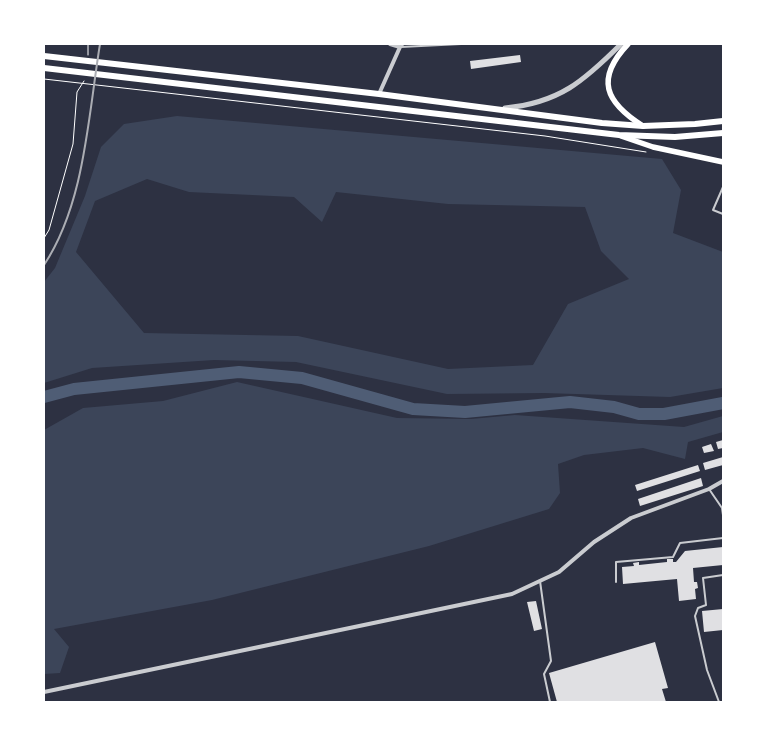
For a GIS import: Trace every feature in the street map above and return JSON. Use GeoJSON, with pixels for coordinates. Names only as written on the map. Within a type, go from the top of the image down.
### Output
{"type":"FeatureCollection","features":[{"type":"Feature","properties":{"kind":"main road"},"geometry":{"type":"LineString","coordinates":[[628,44],[612,64],[608,82],[609,93],[619,109],[643,126]]}},
{"type":"Feature","properties":{"kind":"main road"},"geometry":{"type":"LineString","coordinates":[[44,56],[379,94],[490,110],[643,126],[723,121]]}},
{"type":"Feature","properties":{"kind":"main road"},"geometry":{"type":"LineString","coordinates":[[44,68],[619,136],[675,137],[723,133]]}},
{"type":"Feature","properties":{"kind":"main road"},"geometry":{"type":"LineString","coordinates":[[619,136],[653,147],[723,162]]}},
{"type":"Feature","properties":{"kind":"street"},"geometry":{"type":"LineString","coordinates":[[379,94],[402,45],[390,44]]}},
{"type":"Feature","properties":{"kind":"street"},"geometry":{"type":"LineString","coordinates":[[490,110],[528,106],[568,91],[582,81],[621,44]]}},
{"type":"Feature","properties":{"kind":"street"},"geometry":{"type":"LineString","coordinates":[[44,692],[512,594],[559,572],[594,542],[631,518],[709,489],[723,480]]}},
{"type":"Feature","properties":{"kind":"lane"},"geometry":{"type":"LineString","coordinates":[[402,45],[462,44]]}},
{"type":"Feature","properties":{"kind":"lane"},"geometry":{"type":"LineString","coordinates":[[723,187],[713,210],[723,214]]}},
{"type":"Feature","properties":{"kind":"lane"},"geometry":{"type":"LineString","coordinates":[[709,489],[723,508],[723,515]]}},
{"type":"Feature","properties":{"kind":"lane"},"geometry":{"type":"LineString","coordinates":[[616,582],[616,562],[673,556],[680,543],[723,538]]}},
{"type":"Feature","properties":{"kind":"lane"},"geometry":{"type":"LineString","coordinates":[[718,702],[707,670],[695,616],[698,608],[706,605],[703,578],[723,575]]}},
{"type":"Feature","properties":{"kind":"lane"},"geometry":{"type":"LineString","coordinates":[[540,581],[551,662],[544,674],[550,702]]}},
{"type":"Feature","properties":{"kind":"path"},"geometry":{"type":"LineString","coordinates":[[87,60],[88,44]]}},
{"type":"Feature","properties":{"kind":"path"},"geometry":{"type":"LineString","coordinates":[[44,238],[49,230],[72,144],[77,92],[86,76]]}},
{"type":"Feature","properties":{"kind":"path"},"geometry":{"type":"LineString","coordinates":[[44,80],[545,136],[649,153]]}},
{"type":"Feature","properties":{"kind":"shaded area"},"geometry":{"type":"Polygon","coordinates":[[[177,116],[662,159],[681,190],[673,233],[723,252],[723,388],[670,397],[544,393],[447,394],[296,362],[214,360],[92,368],[44,383],[44,282],[55,268],[85,196],[101,147],[124,124],[177,116]],[[147,179],[95,201],[76,252],[144,333],[298,336],[448,369],[533,365],[568,304],[629,279],[601,251],[585,207],[448,204],[336,192],[322,222],[294,197],[189,192],[147,179]]]}},
{"type":"Feature","properties":{"kind":"shaded area"},"geometry":{"type":"Polygon","coordinates":[[[237,382],[397,418],[471,419],[515,415],[684,427],[723,416],[723,432],[688,442],[685,459],[643,448],[584,455],[558,464],[560,493],[549,509],[429,546],[212,600],[54,629],[69,647],[60,673],[44,674],[44,430],[83,408],[163,401],[237,382]]]}},
{"type":"Feature","properties":{"kind":"building"},"geometry":{"type":"Polygon","coordinates":[[[520,55],[521,62],[471,69],[470,61],[520,55]]]}},
{"type":"Feature","properties":{"kind":"building"},"geometry":{"type":"Polygon","coordinates":[[[723,440],[723,448],[718,449],[716,442],[723,440]]]}},
{"type":"Feature","properties":{"kind":"building"},"geometry":{"type":"Polygon","coordinates":[[[711,444],[714,451],[704,453],[702,447],[711,444]]]}},
{"type":"Feature","properties":{"kind":"building"},"geometry":{"type":"Polygon","coordinates":[[[723,457],[723,465],[705,470],[703,463],[723,457]]]}},
{"type":"Feature","properties":{"kind":"building"},"geometry":{"type":"Polygon","coordinates":[[[698,465],[700,471],[637,491],[635,485],[698,465]]]}},
{"type":"Feature","properties":{"kind":"building"},"geometry":{"type":"Polygon","coordinates":[[[701,478],[703,486],[640,506],[638,499],[701,478]]]}},
{"type":"Feature","properties":{"kind":"building"},"geometry":{"type":"Polygon","coordinates":[[[723,547],[723,565],[693,568],[694,582],[697,582],[698,588],[695,589],[696,599],[679,601],[677,579],[623,584],[622,567],[634,566],[633,563],[639,562],[639,565],[667,562],[667,559],[673,559],[673,562],[676,562],[685,551],[723,547]]]}},
{"type":"Feature","properties":{"kind":"building"},"geometry":{"type":"Polygon","coordinates":[[[536,601],[542,629],[534,631],[527,602],[536,601]]]}},
{"type":"Feature","properties":{"kind":"building"},"geometry":{"type":"Polygon","coordinates":[[[723,609],[723,630],[704,632],[702,611],[723,609]]]}},
{"type":"Feature","properties":{"kind":"building"},"geometry":{"type":"Polygon","coordinates":[[[655,642],[668,688],[662,689],[666,702],[557,702],[549,673],[655,642]]]}},
{"type":"Feature","properties":{"kind":"waterway"},"geometry":{"type":"LineString","coordinates":[[44,397],[74,389],[239,372],[302,378],[413,409],[465,412],[570,402],[614,407],[639,414],[664,414],[723,403]]}},
{"type":"Feature","properties":{"kind":"railway"},"geometry":{"type":"LineString","coordinates":[[44,265],[58,241],[77,187],[88,130],[100,44]]}}]}
